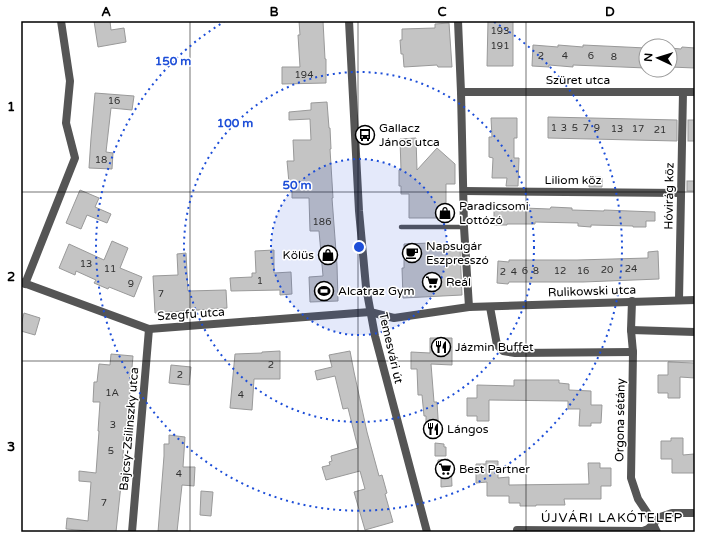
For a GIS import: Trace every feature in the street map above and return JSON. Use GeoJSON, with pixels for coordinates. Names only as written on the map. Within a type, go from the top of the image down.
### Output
{"type":"FeatureCollection","features":[{"type":"Feature","properties":{"kind":"street"},"geometry":{"type":"LineString","coordinates":[[23,283],[75,158],[66,123],[70,81],[61,21]]}},
{"type":"Feature","properties":{"kind":"street","name":"Temesvári út"},"geometry":{"type":"LineString","coordinates":[[349,21],[359,212],[366,287],[374,336],[427,532]]}},
{"type":"Feature","properties":{"kind":"street"},"geometry":{"type":"LineString","coordinates":[[458,21],[464,227],[469,307]]}},
{"type":"Feature","properties":{"kind":"street","name":"Szüret utca"},"geometry":{"type":"LineString","coordinates":[[461,92],[695,92]]}},
{"type":"Feature","properties":{"kind":"street","name":"Hóvirág köz"},"geometry":{"type":"LineString","coordinates":[[679,300],[683,92]]}},
{"type":"Feature","properties":{"kind":"street","name":"Liliom köz"},"geometry":{"type":"LineString","coordinates":[[464,191],[681,193]]}},
{"type":"Feature","properties":{"kind":"street","name":"Szegfű utca"},"geometry":{"type":"LineString","coordinates":[[23,283],[149,329],[370,312]]}},
{"type":"Feature","properties":{"kind":"street","name":"Rulikowski utca"},"geometry":{"type":"LineString","coordinates":[[370,312],[394,318],[469,307],[695,300]]}},
{"type":"Feature","properties":{"kind":"street","name":"Orgona sétány"},"geometry":{"type":"LineString","coordinates":[[632,302],[631,330],[633,352],[631,478],[638,499],[658,532]]}},
{"type":"Feature","properties":{"kind":"street"},"geometry":{"type":"LineString","coordinates":[[490,307],[497,345],[503,351],[515,353],[633,352]]}},
{"type":"Feature","properties":{"kind":"street","name":"Bajcsy-Zsilinszky utca"},"geometry":{"type":"LineString","coordinates":[[132,532],[149,329]]}},
{"type":"Feature","properties":{"kind":"street"},"geometry":{"type":"LineString","coordinates":[[631,330],[695,332]]}},
{"type":"Feature","properties":{"kind":"street"},"geometry":{"type":"LineString","coordinates":[[517,530],[643,531],[648,529],[660,518],[672,513],[695,513]]}},
{"type":"Feature","properties":{"kind":"lane"},"geometry":{"type":"LineString","coordinates":[[401,227],[464,227]]}},
{"type":"Feature","properties":{"kind":"building"},"geometry":{"type":"Polygon","coordinates":[[[94,21],[110,21],[111,30],[124,28],[126,42],[98,47],[94,21]]]}},
{"type":"Feature","properties":{"kind":"building"},"geometry":{"type":"Polygon","coordinates":[[[299,21],[323,21],[326,83],[282,84],[282,67],[300,67],[298,35],[300,35],[299,21]]]}},
{"type":"Feature","properties":{"kind":"building"},"geometry":{"type":"Polygon","coordinates":[[[488,21],[513,21],[513,66],[487,66],[488,21]]]}},
{"type":"Feature","properties":{"kind":"building"},"geometry":{"type":"Polygon","coordinates":[[[449,23],[452,67],[438,67],[437,65],[404,67],[400,40],[402,40],[402,29],[435,28],[435,24],[449,23]]]}},
{"type":"Feature","properties":{"kind":"building"},"geometry":{"type":"Polygon","coordinates":[[[533,45],[558,47],[558,45],[583,47],[583,45],[638,48],[638,68],[573,65],[573,67],[549,65],[549,67],[532,66],[533,45]]]}},
{"type":"Feature","properties":{"kind":"building"},"geometry":{"type":"Polygon","coordinates":[[[682,47],[695,48],[695,68],[678,67],[678,49],[681,49],[682,47]]]}},
{"type":"Feature","properties":{"kind":"building"},"geometry":{"type":"Polygon","coordinates":[[[95,93],[134,96],[132,110],[111,108],[106,152],[113,153],[112,169],[89,168],[95,93]]]}},
{"type":"Feature","properties":{"kind":"building"},"geometry":{"type":"Polygon","coordinates":[[[327,102],[330,128],[332,198],[338,301],[310,302],[309,277],[323,276],[319,231],[310,231],[309,198],[292,198],[292,183],[289,183],[287,161],[294,161],[293,140],[311,140],[310,119],[289,120],[289,112],[311,110],[311,103],[327,102]]]}},
{"type":"Feature","properties":{"kind":"building"},"geometry":{"type":"Polygon","coordinates":[[[548,117],[677,120],[677,141],[548,138],[548,117]]]}},
{"type":"Feature","properties":{"kind":"building"},"geometry":{"type":"Polygon","coordinates":[[[491,118],[517,118],[517,138],[514,138],[514,158],[519,158],[518,186],[506,186],[507,178],[492,178],[493,158],[489,157],[489,137],[492,137],[491,118]]]}},
{"type":"Feature","properties":{"kind":"building"},"geometry":{"type":"Polygon","coordinates":[[[688,120],[695,120],[695,141],[688,141],[688,120]]]}},
{"type":"Feature","properties":{"kind":"building"},"geometry":{"type":"Polygon","coordinates":[[[416,138],[417,170],[437,148],[455,164],[455,184],[446,184],[446,208],[450,208],[450,218],[409,218],[409,194],[401,194],[401,186],[399,186],[399,170],[401,170],[400,139],[416,138]]]}},
{"type":"Feature","properties":{"kind":"building"},"geometry":{"type":"Polygon","coordinates":[[[589,177],[601,177],[602,187],[589,187],[589,177]]]}},
{"type":"Feature","properties":{"kind":"building"},"geometry":{"type":"Polygon","coordinates":[[[687,181],[695,181],[695,191],[687,191],[687,181]]]}},
{"type":"Feature","properties":{"kind":"building"},"geometry":{"type":"Polygon","coordinates":[[[80,190],[99,198],[95,207],[111,214],[107,223],[87,215],[81,229],[66,223],[80,190]]]}},
{"type":"Feature","properties":{"kind":"building"},"geometry":{"type":"Polygon","coordinates":[[[551,207],[572,208],[572,210],[655,212],[655,221],[646,221],[646,227],[591,225],[591,227],[578,226],[578,223],[535,222],[535,224],[494,225],[494,209],[523,210],[523,208],[550,209],[551,207]]]}},
{"type":"Feature","properties":{"kind":"building"},"geometry":{"type":"Polygon","coordinates":[[[112,241],[128,248],[120,268],[142,277],[134,297],[94,283],[96,280],[76,271],[75,275],[59,268],[69,244],[104,260],[112,241]]]}},
{"type":"Feature","properties":{"kind":"building","name":"Reál"},"geometry":{"type":"Polygon","coordinates":[[[431,243],[431,250],[460,249],[462,295],[403,298],[402,268],[404,268],[404,244],[431,243]]]}},
{"type":"Feature","properties":{"kind":"building"},"geometry":{"type":"Polygon","coordinates":[[[274,250],[274,273],[291,272],[292,294],[280,295],[280,290],[231,291],[230,278],[252,277],[252,273],[256,273],[255,251],[274,250]]]}},
{"type":"Feature","properties":{"kind":"building"},"geometry":{"type":"Polygon","coordinates":[[[658,251],[659,279],[583,282],[509,282],[508,284],[497,283],[498,261],[509,262],[509,260],[648,258],[648,252],[658,251]]]}},
{"type":"Feature","properties":{"kind":"building"},"geometry":{"type":"Polygon","coordinates":[[[186,253],[188,291],[226,290],[227,308],[155,313],[153,276],[178,275],[177,254],[186,253]]]}},
{"type":"Feature","properties":{"kind":"building"},"geometry":{"type":"Polygon","coordinates":[[[24,313],[40,318],[35,335],[21,331],[24,313]]]}},
{"type":"Feature","properties":{"kind":"building"},"geometry":{"type":"Polygon","coordinates":[[[430,338],[452,338],[452,365],[431,364],[434,402],[437,402],[439,434],[429,435],[429,430],[426,430],[426,416],[424,416],[422,395],[418,395],[417,369],[411,369],[411,352],[430,353],[430,338]]]}},
{"type":"Feature","properties":{"kind":"building"},"geometry":{"type":"Polygon","coordinates":[[[280,351],[280,379],[254,379],[252,410],[230,408],[235,354],[280,351]]]}},
{"type":"Feature","properties":{"kind":"building"},"geometry":{"type":"Polygon","coordinates":[[[350,351],[367,432],[379,476],[382,475],[387,493],[385,494],[393,522],[365,530],[354,492],[365,489],[360,471],[326,480],[322,467],[330,465],[329,462],[332,461],[331,456],[358,448],[348,408],[343,409],[335,376],[317,380],[315,371],[332,367],[329,355],[350,351]]]}},
{"type":"Feature","properties":{"kind":"building"},"geometry":{"type":"Polygon","coordinates":[[[111,354],[133,356],[127,433],[124,433],[122,485],[116,532],[66,529],[67,518],[88,521],[91,482],[79,481],[79,471],[96,473],[100,402],[93,402],[94,382],[97,382],[99,364],[110,365],[111,354]]]}},
{"type":"Feature","properties":{"kind":"building"},"geometry":{"type":"Polygon","coordinates":[[[668,362],[695,363],[695,378],[680,377],[680,398],[668,398],[668,393],[658,393],[658,375],[668,375],[668,362]]]}},
{"type":"Feature","properties":{"kind":"building"},"geometry":{"type":"Polygon","coordinates":[[[171,365],[191,367],[189,385],[169,383],[171,365]]]}},
{"type":"Feature","properties":{"kind":"building"},"geometry":{"type":"Polygon","coordinates":[[[514,380],[559,380],[559,383],[569,384],[569,390],[591,391],[591,405],[602,405],[601,423],[591,423],[591,426],[579,426],[580,409],[568,409],[568,401],[489,400],[489,421],[477,421],[477,416],[467,416],[467,398],[477,398],[477,385],[514,386],[514,380]]]}},
{"type":"Feature","properties":{"kind":"building"},"geometry":{"type":"Polygon","coordinates":[[[169,435],[185,437],[183,467],[195,467],[194,486],[182,485],[177,532],[158,532],[164,444],[169,444],[169,435]]]}},
{"type":"Feature","properties":{"kind":"building"},"geometry":{"type":"Polygon","coordinates":[[[671,438],[683,438],[683,455],[694,454],[695,473],[672,473],[672,459],[661,459],[661,441],[671,441],[671,438]]]}},
{"type":"Feature","properties":{"kind":"building"},"geometry":{"type":"Polygon","coordinates":[[[435,443],[444,444],[444,447],[446,447],[446,456],[435,456],[435,443]]]}},
{"type":"Feature","properties":{"kind":"building"},"geometry":{"type":"Polygon","coordinates":[[[448,459],[448,464],[451,464],[452,486],[441,487],[441,476],[438,476],[438,460],[448,459]]]}},
{"type":"Feature","properties":{"kind":"building"},"geometry":{"type":"Polygon","coordinates":[[[486,461],[498,461],[498,478],[509,477],[509,485],[589,484],[588,463],[600,463],[600,468],[611,468],[611,486],[601,486],[601,499],[564,499],[565,505],[520,506],[520,503],[509,503],[509,496],[487,496],[487,482],[476,483],[476,464],[486,464],[486,461]]]}},
{"type":"Feature","properties":{"kind":"building"},"geometry":{"type":"Polygon","coordinates":[[[201,491],[213,492],[211,516],[200,515],[201,491]]]}},
{"type":"Feature","properties":{"kind":"place","name":"Gallacz János utca"},"geometry":{"type":"Point","coordinates":[365,135]}},
{"type":"Feature","properties":{"kind":"place","name":"Paradicsomi Lottózó"},"geometry":{"type":"Point","coordinates":[445,213]}},
{"type":"Feature","properties":{"kind":"place","name":"Napsugár Eszpresszó"},"geometry":{"type":"Point","coordinates":[412,253]}},
{"type":"Feature","properties":{"kind":"place","name":"Kölüs"},"geometry":{"type":"Point","coordinates":[328,255]}},
{"type":"Feature","properties":{"kind":"place","name":"Reál"},"geometry":{"type":"Point","coordinates":[432,282]}},
{"type":"Feature","properties":{"kind":"place","name":"Alcatraz Gym"},"geometry":{"type":"Point","coordinates":[324,291]}},
{"type":"Feature","properties":{"kind":"place","name":"Jázmin Buffet"},"geometry":{"type":"Point","coordinates":[441,347]}},
{"type":"Feature","properties":{"kind":"place","name":"Lángos"},"geometry":{"type":"Point","coordinates":[433,429]}},
{"type":"Feature","properties":{"kind":"place","name":"Best Partner"},"geometry":{"type":"Point","coordinates":[445,469]}},
{"type":"Feature","properties":{"kind":"district","name":"ÚJVÁRI LAKÓTELEP"},"geometry":{"type":"Point","coordinates":[612,518]}}]}
